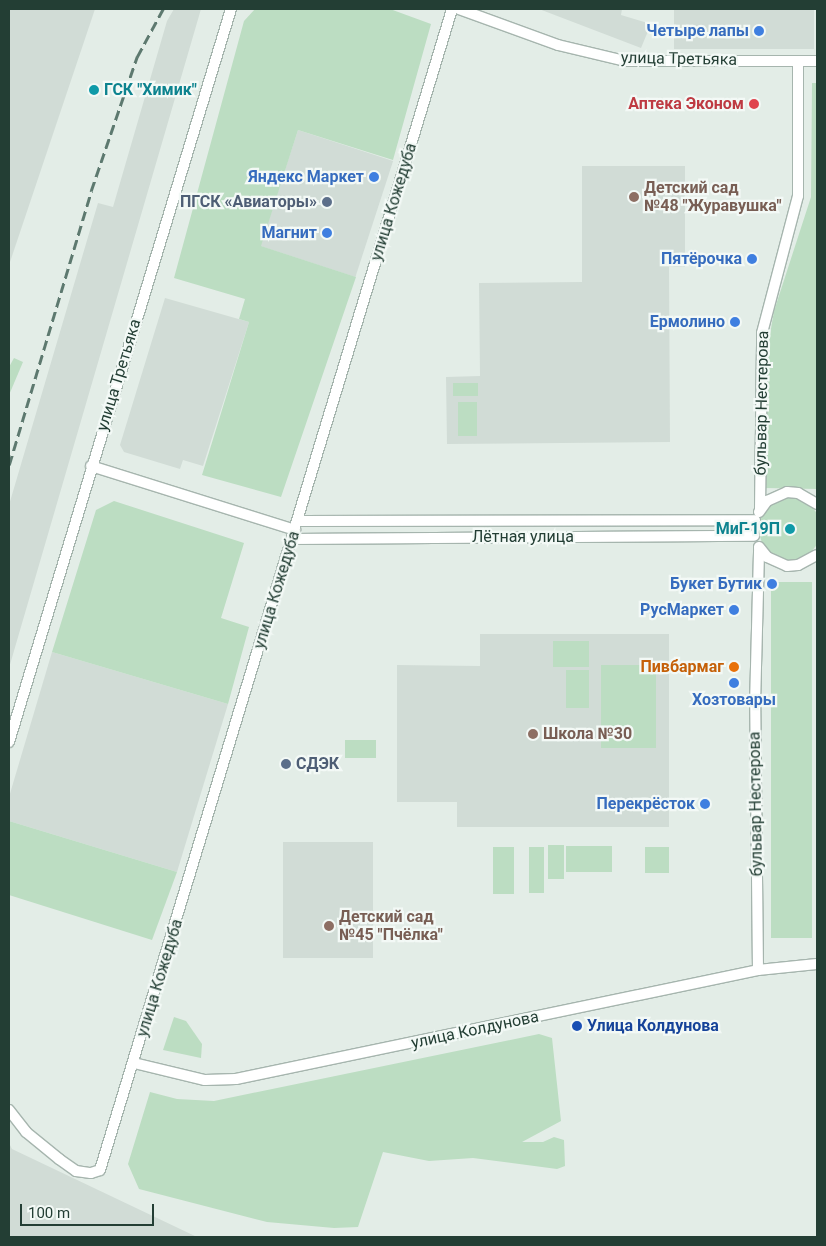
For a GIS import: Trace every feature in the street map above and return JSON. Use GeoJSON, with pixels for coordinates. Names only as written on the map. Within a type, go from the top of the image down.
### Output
{"type":"FeatureCollection","features":[{"type":"Feature","properties":{"kind":"street","name":"улица Третьяка"},"geometry":{"type":"LineString","coordinates":[[9,742],[91,466],[231,9]]}},
{"type":"Feature","properties":{"kind":"street","name":"улица Кожедуба"},"geometry":{"type":"LineString","coordinates":[[9,1110],[26,1132],[76,1171],[91,1173],[100,1170],[452,9]]}},
{"type":"Feature","properties":{"kind":"street","name":"улица Третьяка"},"geometry":{"type":"LineString","coordinates":[[458,9],[558,45],[625,60],[817,61]]}},
{"type":"Feature","properties":{"kind":"street","name":"бульвар Нестерова"},"geometry":{"type":"LineString","coordinates":[[760,509],[762,333],[798,196],[798,61]]}},
{"type":"Feature","properties":{"kind":"street","name":"Лётная улица"},"geometry":{"type":"LineString","coordinates":[[91,466],[295,530],[754,536]]}},
{"type":"Feature","properties":{"kind":"street"},"geometry":{"type":"LineString","coordinates":[[817,504],[804,495],[787,492],[767,501],[760,509],[755,520],[754,536],[760,548],[771,560],[787,566],[798,565],[817,555]]}},
{"type":"Feature","properties":{"kind":"street","name":"Лётная улица"},"geometry":{"type":"LineString","coordinates":[[295,530],[755,520]]}},
{"type":"Feature","properties":{"kind":"street","name":"бульвар Нестерова"},"geometry":{"type":"LineString","coordinates":[[758,970],[754,705],[760,548]]}},
{"type":"Feature","properties":{"kind":"street","name":"улица Колдунова"},"geometry":{"type":"LineString","coordinates":[[134,1063],[205,1080],[236,1079],[758,970],[817,964]]}},
{"type":"Feature","properties":{"kind":"shaded area"},"geometry":{"type":"Polygon","coordinates":[[[9,9],[95,9],[9,265],[9,9]]]}},
{"type":"Feature","properties":{"kind":"shaded area"},"geometry":{"type":"Polygon","coordinates":[[[174,9],[201,9],[9,668],[9,505],[98,203],[113,207],[167,21],[174,9]]]}},
{"type":"Feature","properties":{"kind":"shaded area"},"geometry":{"type":"Polygon","coordinates":[[[539,9],[622,9],[621,15],[651,24],[641,48],[539,9]]]}},
{"type":"Feature","properties":{"kind":"shaded area"},"geometry":{"type":"Polygon","coordinates":[[[674,9],[814,9],[814,49],[674,49],[674,9]]]}},
{"type":"Feature","properties":{"kind":"shaded area"},"geometry":{"type":"Polygon","coordinates":[[[298,130],[393,161],[355,277],[260,246],[298,130]]]}},
{"type":"Feature","properties":{"kind":"shaded area"},"geometry":{"type":"Polygon","coordinates":[[[582,166],[685,166],[685,267],[669,267],[670,442],[447,444],[446,377],[480,376],[479,283],[582,282],[582,166]]]}},
{"type":"Feature","properties":{"kind":"shaded area"},"geometry":{"type":"Polygon","coordinates":[[[165,298],[249,322],[203,466],[183,460],[180,469],[124,452],[120,445],[165,298]]]}},
{"type":"Feature","properties":{"kind":"shaded area","name":"Школа №30"},"geometry":{"type":"Polygon","coordinates":[[[480,634],[669,634],[669,827],[457,827],[457,802],[397,802],[397,665],[480,666],[480,634]]]}},
{"type":"Feature","properties":{"kind":"shaded area"},"geometry":{"type":"Polygon","coordinates":[[[52,652],[228,704],[177,872],[9,821],[9,797],[52,652]]]}},
{"type":"Feature","properties":{"kind":"shaded area","name":"Детский сад №45 \"Пчёлка\""},"geometry":{"type":"Polygon","coordinates":[[[283,842],[373,842],[373,958],[283,958],[283,842]]]}},
{"type":"Feature","properties":{"kind":"shaded area"},"geometry":{"type":"Polygon","coordinates":[[[9,1143],[12,1149],[197,1237],[9,1237],[9,1143]]]}},
{"type":"Feature","properties":{"kind":"green space"},"geometry":{"type":"Polygon","coordinates":[[[255,9],[390,9],[431,24],[393,160],[298,130],[261,246],[356,277],[281,497],[202,475],[249,322],[239,319],[245,299],[174,278],[244,21],[255,9]]]}},
{"type":"Feature","properties":{"kind":"green space"},"geometry":{"type":"Polygon","coordinates":[[[812,83],[817,83],[817,489],[765,488],[766,358],[774,311],[811,197],[812,83]]]}},
{"type":"Feature","properties":{"kind":"green space"},"geometry":{"type":"Polygon","coordinates":[[[14,358],[23,362],[9,395],[9,367],[14,358]]]}},
{"type":"Feature","properties":{"kind":"green space"},"geometry":{"type":"Polygon","coordinates":[[[453,383],[478,383],[478,396],[453,396],[453,383]]]}},
{"type":"Feature","properties":{"kind":"green space"},"geometry":{"type":"Polygon","coordinates":[[[458,402],[477,402],[477,436],[458,436],[458,402]]]}},
{"type":"Feature","properties":{"kind":"green space"},"geometry":{"type":"Polygon","coordinates":[[[790,498],[807,503],[812,507],[816,512],[821,529],[816,546],[812,551],[807,555],[790,560],[773,555],[768,551],[764,546],[759,529],[764,512],[768,507],[773,503],[790,498]]]}},
{"type":"Feature","properties":{"kind":"green space"},"geometry":{"type":"Polygon","coordinates":[[[114,501],[244,543],[221,618],[249,627],[228,704],[52,652],[96,510],[114,501]]]}},
{"type":"Feature","properties":{"kind":"green space"},"geometry":{"type":"Polygon","coordinates":[[[771,582],[812,582],[812,938],[771,938],[771,582]]]}},
{"type":"Feature","properties":{"kind":"green space"},"geometry":{"type":"Polygon","coordinates":[[[553,641],[589,641],[589,667],[553,667],[553,641]]]}},
{"type":"Feature","properties":{"kind":"green space"},"geometry":{"type":"Polygon","coordinates":[[[601,665],[656,665],[656,748],[601,748],[601,665]]]}},
{"type":"Feature","properties":{"kind":"green space"},"geometry":{"type":"Polygon","coordinates":[[[566,670],[589,670],[589,708],[566,708],[566,670]]]}},
{"type":"Feature","properties":{"kind":"green space"},"geometry":{"type":"Polygon","coordinates":[[[345,740],[376,740],[376,758],[345,758],[345,740]]]}},
{"type":"Feature","properties":{"kind":"green space"},"geometry":{"type":"Polygon","coordinates":[[[9,821],[177,872],[152,940],[9,895],[9,821]]]}},
{"type":"Feature","properties":{"kind":"green space"},"geometry":{"type":"Polygon","coordinates":[[[548,845],[564,845],[564,879],[548,879],[548,845]]]}},
{"type":"Feature","properties":{"kind":"green space"},"geometry":{"type":"Polygon","coordinates":[[[566,846],[612,846],[612,872],[566,872],[566,846]]]}},
{"type":"Feature","properties":{"kind":"green space"},"geometry":{"type":"Polygon","coordinates":[[[493,847],[514,847],[514,894],[493,894],[493,847]]]}},
{"type":"Feature","properties":{"kind":"green space"},"geometry":{"type":"Polygon","coordinates":[[[529,847],[544,847],[544,893],[529,893],[529,847]]]}},
{"type":"Feature","properties":{"kind":"green space"},"geometry":{"type":"Polygon","coordinates":[[[645,847],[669,847],[669,873],[645,873],[645,847]]]}},
{"type":"Feature","properties":{"kind":"green space"},"geometry":{"type":"Polygon","coordinates":[[[174,1017],[186,1021],[202,1044],[201,1058],[163,1050],[174,1017]]]}},
{"type":"Feature","properties":{"kind":"green space"},"geometry":{"type":"Polygon","coordinates":[[[539,1034],[552,1038],[561,1121],[522,1142],[543,1142],[554,1137],[564,1140],[565,1166],[557,1169],[473,1158],[429,1161],[383,1152],[358,1227],[334,1228],[267,1222],[139,1189],[128,1164],[150,1092],[177,1099],[214,1101],[539,1034]]]}},
{"type":"Feature","properties":{"kind":"railway"},"geometry":{"type":"LineString","coordinates":[[9,465],[91,191],[137,57],[163,9]]}},
{"type":"Feature","properties":{"kind":"place","name":"Четыре лапы"},"geometry":{"type":"Point","coordinates":[759,31]}},
{"type":"Feature","properties":{"kind":"place","name":"ГСК \"Химик\""},"geometry":{"type":"Point","coordinates":[94,90]}},
{"type":"Feature","properties":{"kind":"place","name":"Аптека Эконом"},"geometry":{"type":"Point","coordinates":[754,104]}},
{"type":"Feature","properties":{"kind":"place","name":"Яндекс Маркет"},"geometry":{"type":"Point","coordinates":[374,177]}},
{"type":"Feature","properties":{"kind":"place","name":"Детский сад №48 \"Журавушка\""},"geometry":{"type":"Point","coordinates":[634,197]}},
{"type":"Feature","properties":{"kind":"place","name":"ПГСК «Авиаторы»"},"geometry":{"type":"Point","coordinates":[327,202]}},
{"type":"Feature","properties":{"kind":"place","name":"Магнит"},"geometry":{"type":"Point","coordinates":[327,233]}},
{"type":"Feature","properties":{"kind":"place","name":"Пятёрочка"},"geometry":{"type":"Point","coordinates":[752,259]}},
{"type":"Feature","properties":{"kind":"place","name":"Ермолино"},"geometry":{"type":"Point","coordinates":[735,322]}},
{"type":"Feature","properties":{"kind":"place","name":"МиГ-19П"},"geometry":{"type":"Point","coordinates":[790,529]}},
{"type":"Feature","properties":{"kind":"place","name":"Букет Бутик"},"geometry":{"type":"Point","coordinates":[772,584]}},
{"type":"Feature","properties":{"kind":"place","name":"РусМаркет"},"geometry":{"type":"Point","coordinates":[734,610]}},
{"type":"Feature","properties":{"kind":"place","name":"Пивбармаг"},"geometry":{"type":"Point","coordinates":[734,667]}},
{"type":"Feature","properties":{"kind":"place","name":"Хозтовары"},"geometry":{"type":"Point","coordinates":[734,683]}},
{"type":"Feature","properties":{"kind":"place","name":"Школа №30"},"geometry":{"type":"Point","coordinates":[533,734]}},
{"type":"Feature","properties":{"kind":"place","name":"СДЭК"},"geometry":{"type":"Point","coordinates":[286,764]}},
{"type":"Feature","properties":{"kind":"place","name":"Перекрёсток"},"geometry":{"type":"Point","coordinates":[705,804]}},
{"type":"Feature","properties":{"kind":"place","name":"Детский сад №45 \"Пчёлка\""},"geometry":{"type":"Point","coordinates":[329,926]}},
{"type":"Feature","properties":{"kind":"place","name":"Улица Колдунова"},"geometry":{"type":"Point","coordinates":[577,1026]}}]}
